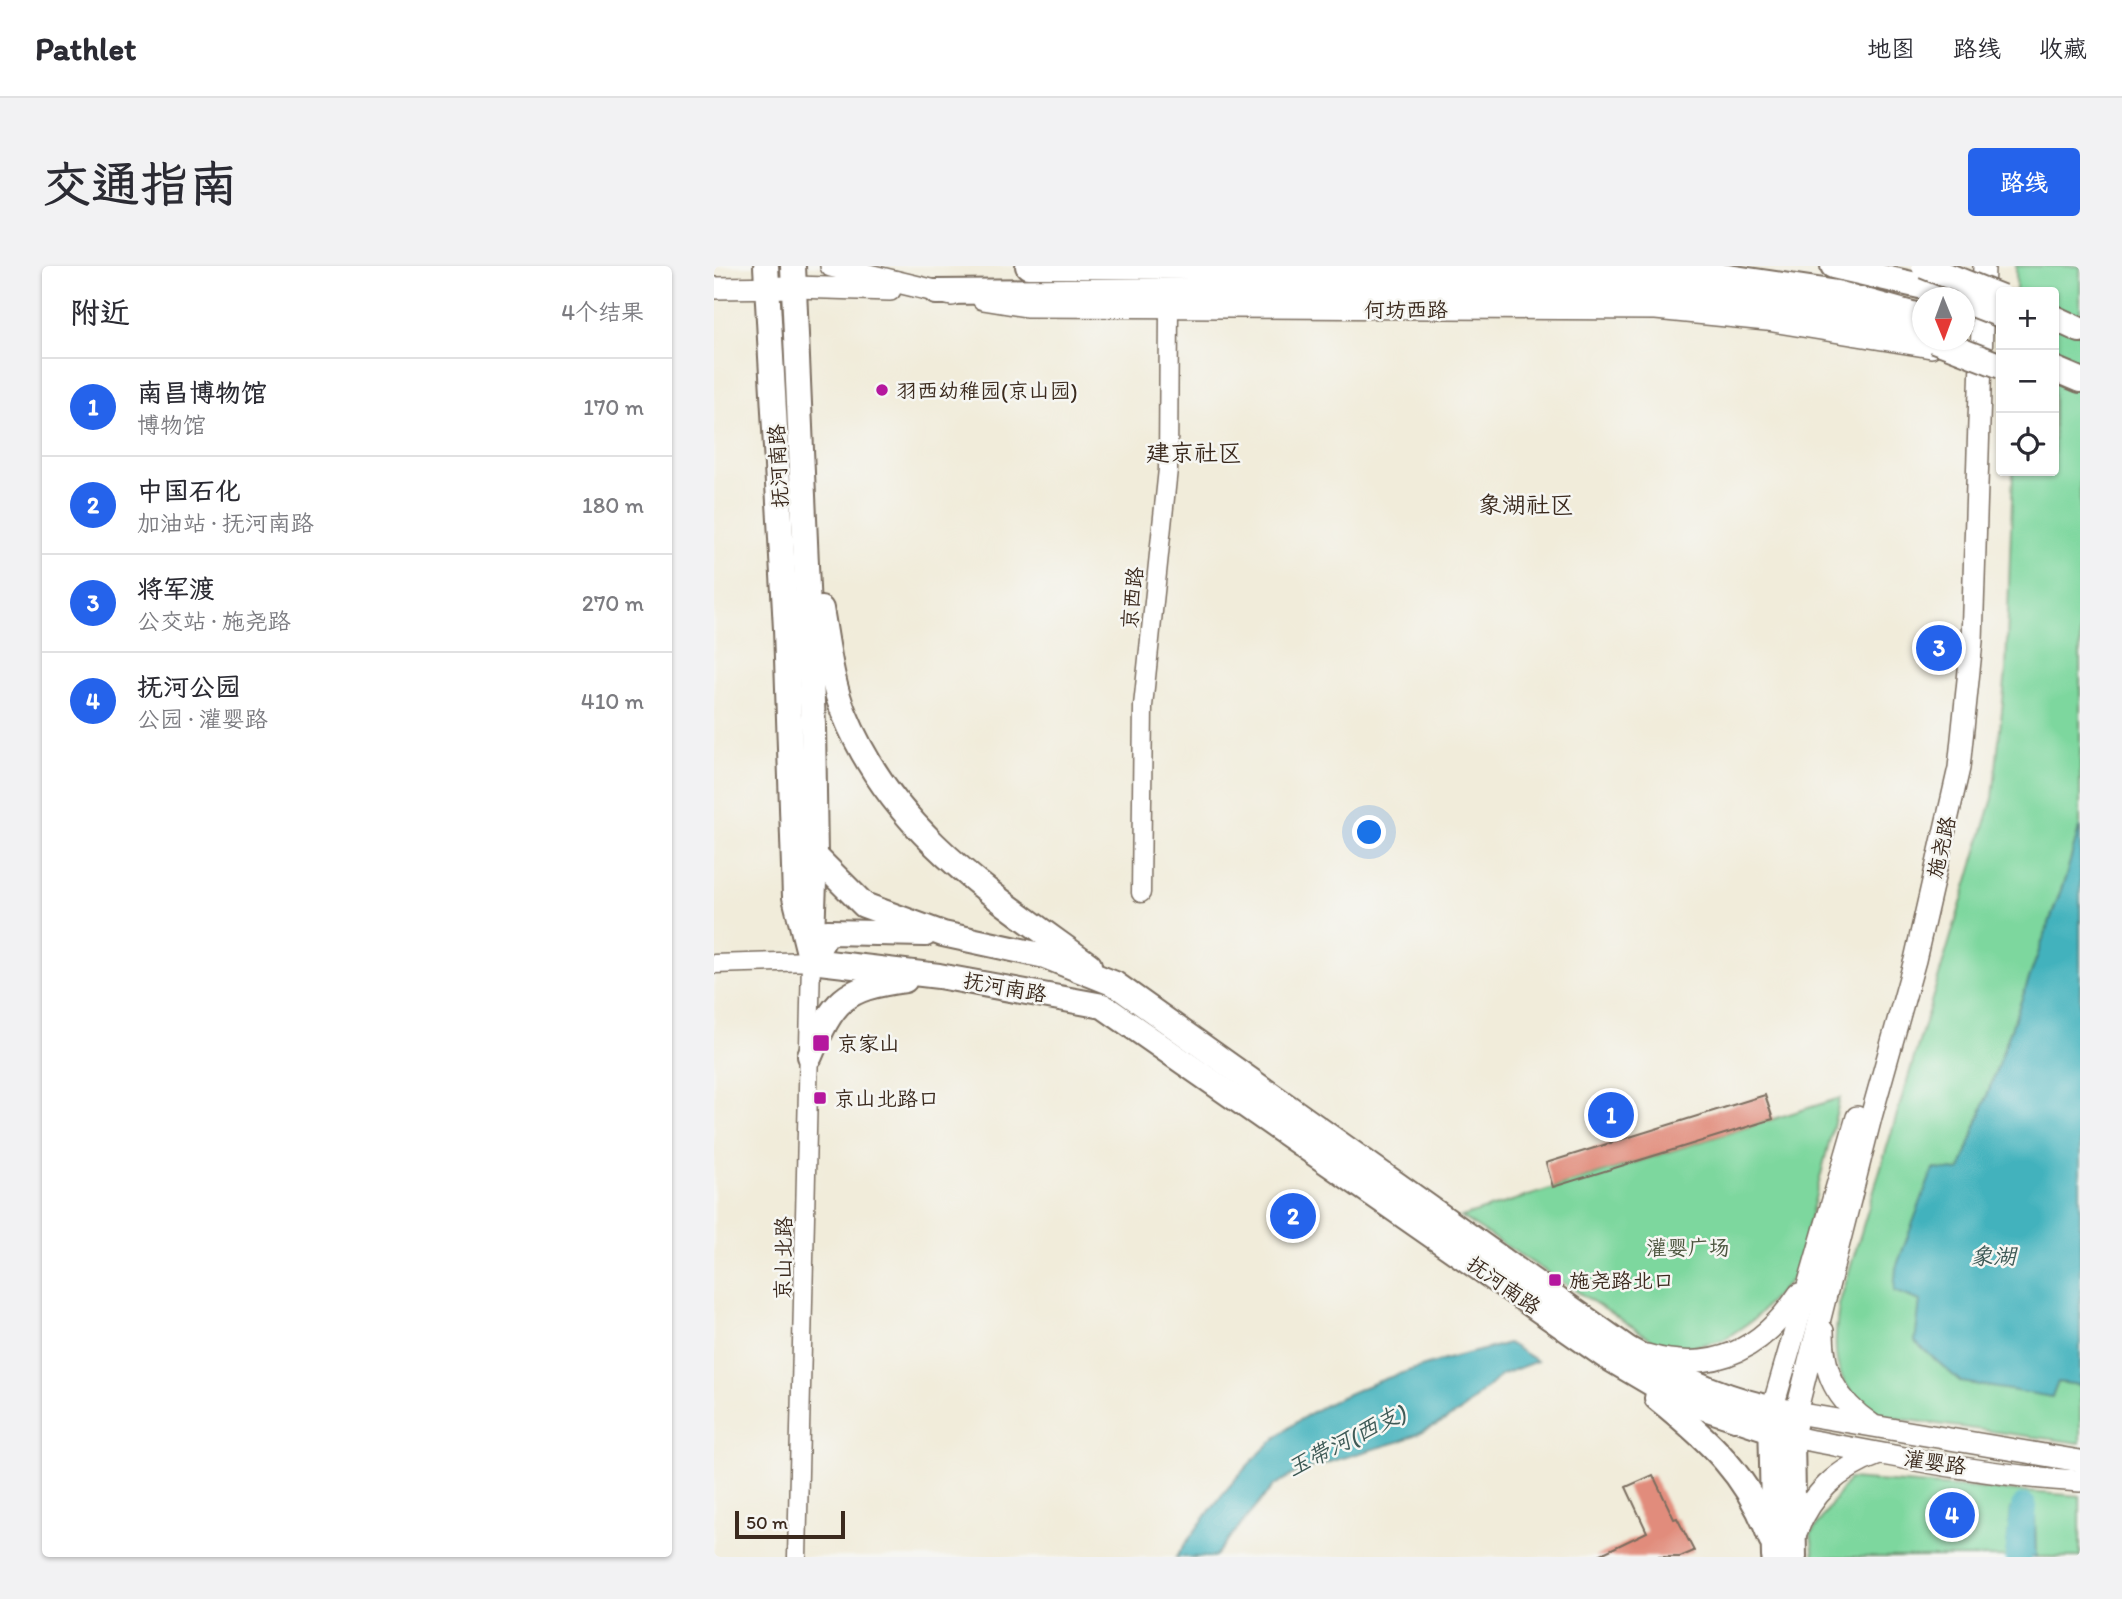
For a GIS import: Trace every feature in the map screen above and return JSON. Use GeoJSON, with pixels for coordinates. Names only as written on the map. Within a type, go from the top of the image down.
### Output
{"type":"FeatureCollection","features":[{"type":"Feature","properties":{"kind":"highway"},"geometry":{"type":"LineString","coordinates":[[1028,266],[1586,267],[1695,273],[1836,293],[1912,314]]}},
{"type":"Feature","properties":{"kind":"highway"},"geometry":{"type":"LineString","coordinates":[[1833,266],[1925,287]]}},
{"type":"Feature","properties":{"kind":"highway"},"geometry":{"type":"LineString","coordinates":[[1924,266],[1996,295]]}},
{"type":"Feature","properties":{"kind":"highway","name":"抚河南路"},"geometry":{"type":"LineString","coordinates":[[795,276],[815,856],[864,905],[943,934],[1045,957],[1115,984],[1678,1399],[1782,1423]]}},
{"type":"Feature","properties":{"kind":"highway","name":"抚河南路"},"geometry":{"type":"LineString","coordinates":[[768,277],[786,629],[795,897],[811,961],[939,976],[1102,1006],[1617,1352]]}},
{"type":"Feature","properties":{"kind":"highway"},"geometry":{"type":"LineString","coordinates":[[936,292],[1161,298],[1588,287],[1707,293],[1833,313],[1912,332]]}},
{"type":"Feature","properties":{"kind":"highway"},"geometry":{"type":"LineString","coordinates":[[1975,305],[1996,313]]}},
{"type":"Feature","properties":{"kind":"highway"},"geometry":{"type":"LineString","coordinates":[[2059,320],[2080,330]]}},
{"type":"Feature","properties":{"kind":"highway"},"geometry":{"type":"LineString","coordinates":[[2059,337],[2080,346]]}},
{"type":"Feature","properties":{"kind":"highway"},"geometry":{"type":"LineString","coordinates":[[2059,371],[2080,380]]}},
{"type":"Feature","properties":{"kind":"highway"},"geometry":{"type":"LineString","coordinates":[[2059,388],[2080,397]]}},
{"type":"Feature","properties":{"kind":"highway"},"geometry":{"type":"LineString","coordinates":[[804,508],[826,639],[843,711],[866,757],[907,818],[947,860],[1115,984]]}},
{"type":"Feature","properties":{"kind":"highway"},"geometry":{"type":"LineString","coordinates":[[811,961],[815,856]]}},
{"type":"Feature","properties":{"kind":"highway"},"geometry":{"type":"LineString","coordinates":[[811,961],[828,932],[943,934]]}},
{"type":"Feature","properties":{"kind":"highway"},"geometry":{"type":"LineString","coordinates":[[810,1056],[827,1015],[846,997],[876,984],[939,976]]}},
{"type":"Feature","properties":{"kind":"highway"},"geometry":{"type":"LineString","coordinates":[[1617,1352],[1746,1484],[1783,1548]]}},
{"type":"Feature","properties":{"kind":"highway"},"geometry":{"type":"LineString","coordinates":[[1782,1423],[1783,1548]]}},
{"type":"Feature","properties":{"kind":"main road"},"geometry":{"type":"LineString","coordinates":[[831,266],[936,292]]}},
{"type":"Feature","properties":{"kind":"main road","name":"施尧路"},"geometry":{"type":"LineString","coordinates":[[1971,266],[1983,351]]}},
{"type":"Feature","properties":{"kind":"main road","name":"施尧路"},"geometry":{"type":"LineString","coordinates":[[1782,1423],[1819,1280],[1915,960],[1959,768],[1972,641],[1984,266]]}},
{"type":"Feature","properties":{"kind":"main road"},"geometry":{"type":"LineString","coordinates":[[714,288],[768,277],[795,276],[936,292]]}},
{"type":"Feature","properties":{"kind":"main road","name":"何坊西路"},"geometry":{"type":"LineString","coordinates":[[1161,298],[1656,309],[1767,320],[1983,351]]}},
{"type":"Feature","properties":{"kind":"main road"},"geometry":{"type":"LineString","coordinates":[[1617,1352],[1663,1359],[1718,1360],[1744,1349],[1819,1280]]}},
{"type":"Feature","properties":{"kind":"main road"},"geometry":{"type":"LineString","coordinates":[[1819,1280],[1823,1352],[1831,1384],[1852,1411],[1875,1427]]}},
{"type":"Feature","properties":{"kind":"main road","name":"灌婴路"},"geometry":{"type":"LineString","coordinates":[[1782,1423],[1875,1427],[2080,1461]]}},
{"type":"Feature","properties":{"kind":"main road","name":"灌婴路"},"geometry":{"type":"LineString","coordinates":[[1782,1423],[1881,1454],[2080,1481]]}},
{"type":"Feature","properties":{"kind":"main road"},"geometry":{"type":"LineString","coordinates":[[1783,1548],[1821,1490],[1841,1471],[1881,1454]]}},
{"type":"Feature","properties":{"kind":"street","name":"京西路"},"geometry":{"type":"LineString","coordinates":[[1141,893],[1143,706],[1168,469],[1161,298]]}},
{"type":"Feature","properties":{"kind":"street"},"geometry":{"type":"LineString","coordinates":[[714,964],[811,961]]}},
{"type":"Feature","properties":{"kind":"street","name":"京山北路"},"geometry":{"type":"LineString","coordinates":[[797,1557],[811,961]]}},
{"type":"Feature","properties":{"kind":"green space"},"geometry":{"type":"Polygon","coordinates":[[[2016,266],[2080,266],[2080,825],[2066,876],[1960,1171],[1933,1169],[1920,1301],[2021,1390],[2052,1397],[2058,1382],[2080,1385],[2080,1443],[1878,1416],[1852,1392],[1844,1380],[1836,1355],[1839,1305],[1993,798],[2006,671],[2013,476],[2059,476],[2059,287],[2016,287],[2016,266]]]}},
{"type":"Feature","properties":{"kind":"green space","name":"灌婴广场"},"geometry":{"type":"Polygon","coordinates":[[[1840,1098],[1796,1275],[1754,1319],[1723,1340],[1696,1346],[1662,1346],[1461,1217],[1840,1098]]]}},
{"type":"Feature","properties":{"kind":"green space"},"geometry":{"type":"Polygon","coordinates":[[[1849,1479],[2080,1496],[2080,1557],[1814,1557],[1811,1534],[1849,1479]]]}},
{"type":"Feature","properties":{"kind":"water","name":"象湖"},"geometry":{"type":"Polygon","coordinates":[[[2080,825],[2080,1385],[2058,1382],[2052,1397],[1961,1382],[1915,1342],[1920,1301],[1894,1291],[1896,1268],[1933,1169],[1960,1171],[2066,876],[2080,825]]]}},
{"type":"Feature","properties":{"kind":"water","name":"玉带河(西支)"},"geometry":{"type":"Polygon","coordinates":[[[1508,1343],[1537,1361],[1501,1375],[1460,1412],[1434,1426],[1401,1441],[1299,1471],[1273,1486],[1214,1557],[1176,1557],[1235,1480],[1262,1451],[1312,1412],[1377,1382],[1420,1367],[1508,1343]]]}},
{"type":"Feature","properties":{"kind":"water"},"geometry":{"type":"Polygon","coordinates":[[[2011,1509],[2035,1514],[2036,1557],[2006,1557],[2011,1509]]]}},
{"type":"Feature","properties":{"kind":"building"},"geometry":{"type":"Polygon","coordinates":[[[1765,1095],[1773,1119],[1553,1187],[1546,1163],[1765,1095]]]}},
{"type":"Feature","properties":{"kind":"building"},"geometry":{"type":"Polygon","coordinates":[[[1653,1475],[1674,1519],[1677,1518],[1694,1551],[1680,1557],[1595,1557],[1647,1532],[1626,1487],[1653,1475]]]}},
{"type":"Feature","properties":{"kind":"waterway"},"geometry":{"type":"LineString","coordinates":[[2018,1557],[2024,1507]]}},
{"type":"Feature","properties":{"kind":"place","name":"羽西幼稚园(京山园)"},"geometry":{"type":"Point","coordinates":[882,390]}},
{"type":"Feature","properties":{"kind":"place","name":"将军渡"},"geometry":{"type":"Point","coordinates":[1939,648]}},
{"type":"Feature","properties":{"kind":"place","name":"京家山"},"geometry":{"type":"Point","coordinates":[821,1043]}},
{"type":"Feature","properties":{"kind":"place","name":"京山北路口"},"geometry":{"type":"Point","coordinates":[820,1098]}},
{"type":"Feature","properties":{"kind":"place","name":"南昌博物馆"},"geometry":{"type":"Point","coordinates":[1611,1115]}},
{"type":"Feature","properties":{"kind":"place","name":"中国石化"},"geometry":{"type":"Point","coordinates":[1293,1216]}},
{"type":"Feature","properties":{"kind":"place","name":"施尧路北口"},"geometry":{"type":"Point","coordinates":[1555,1280]}},
{"type":"Feature","properties":{"kind":"place","name":"抚河公园"},"geometry":{"type":"Point","coordinates":[1952,1515]}},
{"type":"Feature","properties":{"kind":"district","name":"建京社区"},"geometry":{"type":"Point","coordinates":[1194,452]}},
{"type":"Feature","properties":{"kind":"district","name":"象湖社区"},"geometry":{"type":"Point","coordinates":[1526,504]}}]}
